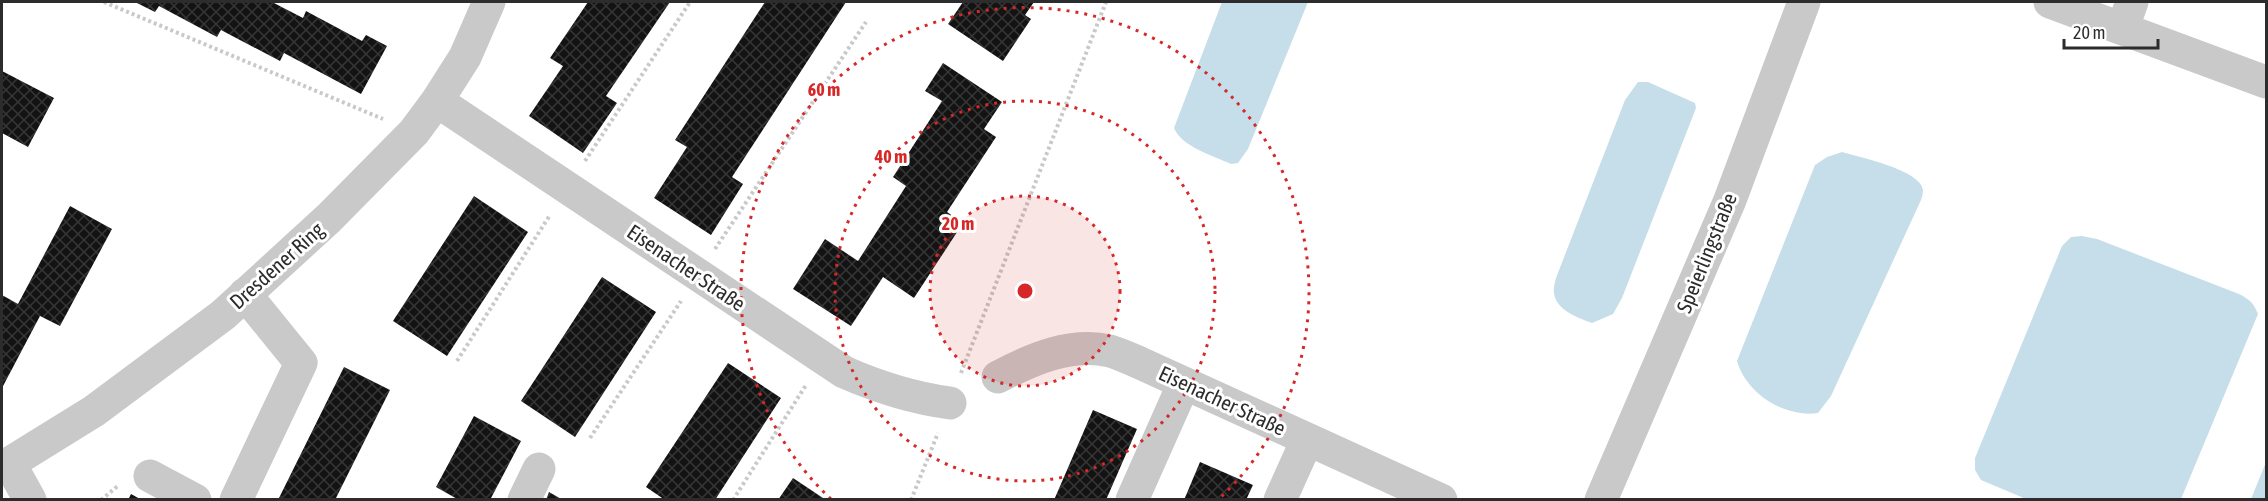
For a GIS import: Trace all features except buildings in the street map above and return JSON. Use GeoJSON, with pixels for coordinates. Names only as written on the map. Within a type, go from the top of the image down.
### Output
{"type":"FeatureCollection","features":[{"type":"Feature","properties":{"kind":"street","name":"Dresdener Ring"},"geometry":{"type":"LineString","coordinates":[[5,466],[94,411],[223,315],[329,218],[414,132],[437,101],[465,57],[489,2]]}},
{"type":"Feature","properties":{"kind":"street","name":"Speierlingstraße"},"geometry":{"type":"LineString","coordinates":[[1600,500],[1730,200],[1804,2]]}},
{"type":"Feature","properties":{"kind":"street"},"geometry":{"type":"LineString","coordinates":[[2050,2],[2127,14],[2266,82]]}},
{"type":"Feature","properties":{"kind":"street","name":"Eisenacher Straße"},"geometry":{"type":"LineString","coordinates":[[437,101],[844,372],[872,385],[950,403]]}},
{"type":"Feature","properties":{"kind":"street"},"geometry":{"type":"LineString","coordinates":[[236,500],[301,363],[245,294]]}},
{"type":"Feature","properties":{"kind":"street","name":"Eisenacher Straße"},"geometry":{"type":"LineString","coordinates":[[998,377],[1046,355],[1078,348],[1110,351],[1441,500]]}},
{"type":"Feature","properties":{"kind":"street"},"geometry":{"type":"LineString","coordinates":[[1132,500],[1184,383]]}},
{"type":"Feature","properties":{"kind":"street"},"geometry":{"type":"LineString","coordinates":[[1280,500],[1307,440]]}},
{"type":"Feature","properties":{"kind":"street"},"geometry":{"type":"LineString","coordinates":[[5,466],[30,500]]}},
{"type":"Feature","properties":{"kind":"street"},"geometry":{"type":"LineString","coordinates":[[524,500],[539,469]]}},
{"type":"Feature","properties":{"kind":"street"},"geometry":{"type":"LineString","coordinates":[[150,476],[195,500]]}},
{"type":"Feature","properties":{"kind":"path"},"geometry":{"type":"LineString","coordinates":[[104,2],[414,132]]}},
{"type":"Feature","properties":{"kind":"path"},"geometry":{"type":"LineString","coordinates":[[911,500],[1106,2]]}},
{"type":"Feature","properties":{"kind":"path"},"geometry":{"type":"LineString","coordinates":[[590,438],[866,22]]}},
{"type":"Feature","properties":{"kind":"path"},"geometry":{"type":"LineString","coordinates":[[734,500],[823,359]]}},
{"type":"Feature","properties":{"kind":"water"},"geometry":{"type":"Polygon","coordinates":[[[1222,2],[1308,2],[1248,149],[1238,163],[1231,164],[1191,145],[1178,135],[1174,128],[1222,2]]]}},
{"type":"Feature","properties":{"kind":"water"},"geometry":{"type":"Polygon","coordinates":[[[1638,82],[1648,82],[1695,103],[1696,108],[1622,298],[1613,314],[1592,323],[1563,309],[1556,299],[1554,286],[1625,100],[1638,82]]]}},
{"type":"Feature","properties":{"kind":"water"},"geometry":{"type":"Polygon","coordinates":[[[1842,152],[1888,165],[1912,176],[1920,183],[1923,194],[1831,396],[1818,413],[1805,414],[1768,401],[1749,383],[1737,361],[1815,165],[1827,157],[1842,152]]]}},
{"type":"Feature","properties":{"kind":"water"},"geometry":{"type":"Polygon","coordinates":[[[2082,236],[2097,239],[2239,294],[2251,302],[2258,314],[2181,499],[2026,499],[1981,480],[1975,470],[1975,458],[2062,246],[2071,237],[2082,236]]]}},
{"type":"Feature","properties":{"kind":"water"},"geometry":{"type":"Polygon","coordinates":[[[2266,462],[2266,499],[2251,499],[2266,462]]]}}]}
